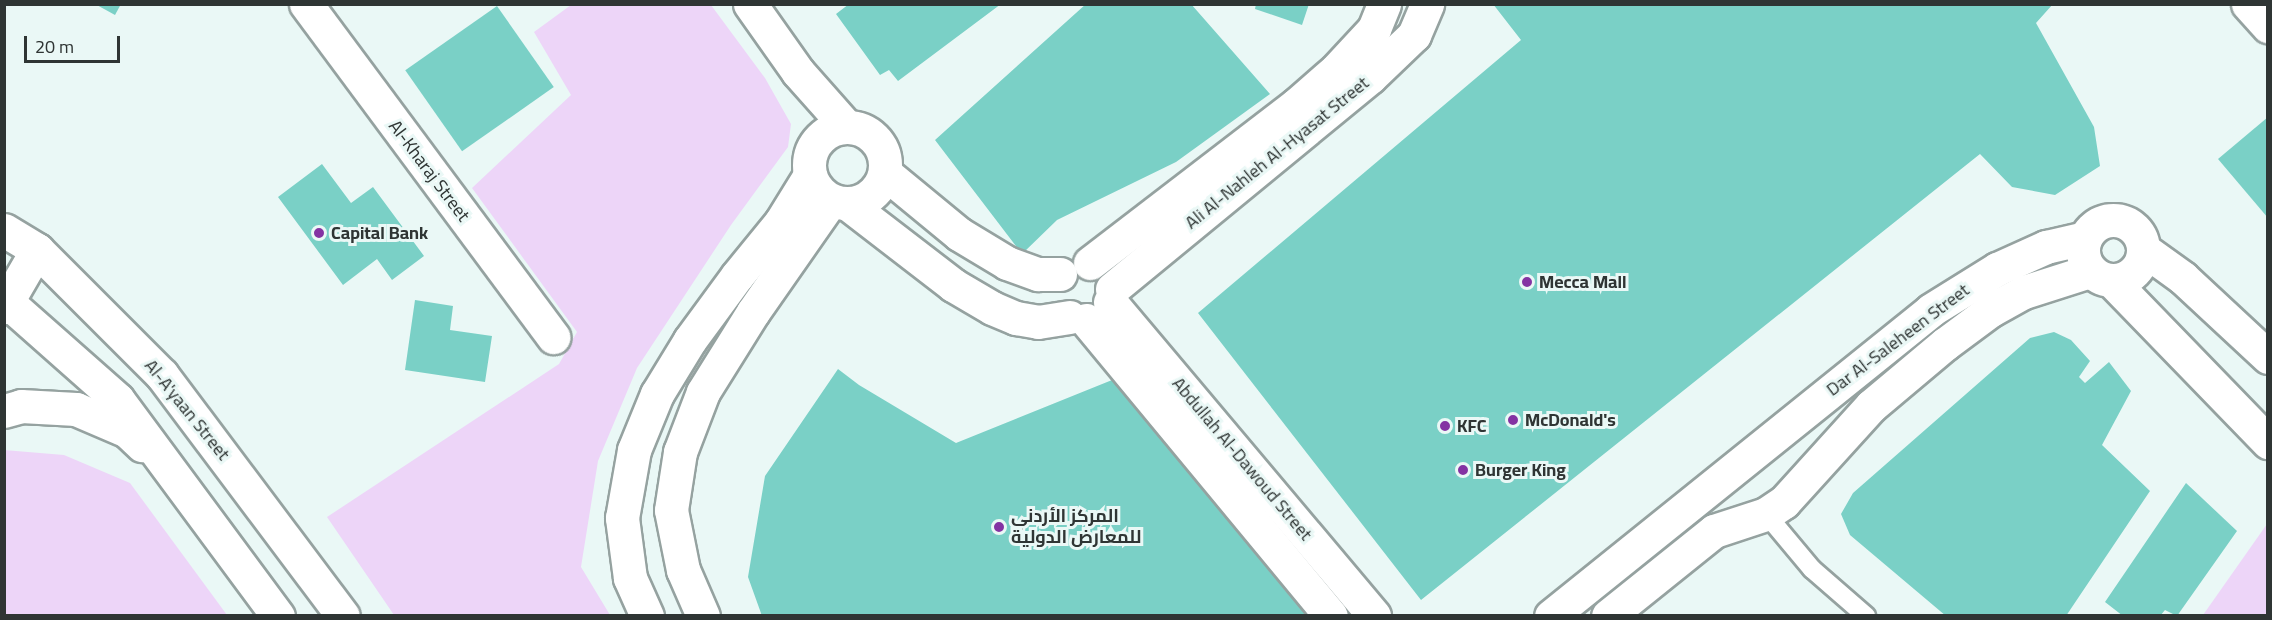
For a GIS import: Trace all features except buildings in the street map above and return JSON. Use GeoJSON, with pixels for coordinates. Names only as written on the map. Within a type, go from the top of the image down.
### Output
{"type":"FeatureCollection","features":[{"type":"Feature","properties":{"kind":"street","name":"Al-Kharaj Street"},"geometry":{"type":"LineString","coordinates":[[306,4],[553,338]]}},
{"type":"Feature","properties":{"kind":"street"},"geometry":{"type":"LineString","coordinates":[[750,4],[798,72],[846,126]]}},
{"type":"Feature","properties":{"kind":"street","name":"Ali Al-Nahleh Al-Hyasat Street"},"geometry":{"type":"LineString","coordinates":[[1090,263],[1296,105],[1336,70],[1374,29],[1384,4]]}},
{"type":"Feature","properties":{"kind":"street","name":"Ali Al-Nahleh Al-Hyasat Street"},"geometry":{"type":"LineString","coordinates":[[1094,307],[1370,77],[1414,35],[1427,4]]}},
{"type":"Feature","properties":{"kind":"street"},"geometry":{"type":"LineString","coordinates":[[2248,4],[2268,26]]}},
{"type":"Feature","properties":{"kind":"street"},"geometry":{"type":"LineString","coordinates":[[798,72],[817,142]]}},
{"type":"Feature","properties":{"kind":"street"},"geometry":{"type":"LineString","coordinates":[[703,615],[683,570],[671,510],[681,452],[703,392],[753,312],[840,202],[865,199],[878,188],[885,172],[885,155],[877,140],[863,130],[846,126],[825,134],[817,142],[810,157],[810,175],[818,190],[840,202],[953,285],[992,308],[1016,318],[1038,322],[1094,307]]}},
{"type":"Feature","properties":{"kind":"street"},"geometry":{"type":"LineString","coordinates":[[885,172],[959,234],[1007,263],[1038,274],[1060,274]]}},
{"type":"Feature","properties":{"kind":"street"},"geometry":{"type":"LineString","coordinates":[[647,615],[630,578],[622,518],[634,450],[657,394],[690,340],[737,276],[781,222],[810,175]]}},
{"type":"Feature","properties":{"kind":"street"},"geometry":{"type":"LineString","coordinates":[[2101,276],[2124,279],[2134,272],[2141,262],[2144,249],[2135,228],[2113,219],[2092,228],[2085,238],[2082,249],[2084,261],[2268,442]]}},
{"type":"Feature","properties":{"kind":"street","name":"Al-A'yaan Street"},"geometry":{"type":"LineString","coordinates":[[4,230],[37,250],[162,375],[343,615]]}},
{"type":"Feature","properties":{"kind":"street","name":"Dar Al-Saleheen Street"},"geometry":{"type":"LineString","coordinates":[[1551,615],[1931,310],[1964,288],[2030,254],[2085,238]]}},
{"type":"Feature","properties":{"kind":"street"},"geometry":{"type":"LineString","coordinates":[[2144,249],[2183,278],[2268,357]]}},
{"type":"Feature","properties":{"kind":"street"},"geometry":{"type":"LineString","coordinates":[[37,250],[6,302],[118,400],[167,469],[278,615]]}},
{"type":"Feature","properties":{"kind":"street"},"geometry":{"type":"LineString","coordinates":[[1090,263],[1105,272],[1094,307],[1058,305],[1054,289],[1060,274],[1073,264],[1090,263]]}},
{"type":"Feature","properties":{"kind":"street","name":"Dar Al-Saleheen Street"},"geometry":{"type":"LineString","coordinates":[[1608,615],[1714,531],[1766,514],[1784,502],[1823,456],[1871,406],[1945,344],[1991,310],[2024,292],[2101,276]]}},
{"type":"Feature","properties":{"kind":"street","name":"Abdullah Al-Dawoud Street"},"geometry":{"type":"LineString","coordinates":[[1094,307],[1331,615]]}},
{"type":"Feature","properties":{"kind":"street","name":"Abdullah Al-Dawoud Street"},"geometry":{"type":"LineString","coordinates":[[1094,307],[1374,615]]}},
{"type":"Feature","properties":{"kind":"street"},"geometry":{"type":"LineString","coordinates":[[4,411],[21,406],[76,409],[127,431],[167,469]]}},
{"type":"Feature","properties":{"kind":"street"},"geometry":{"type":"LineString","coordinates":[[1729,473],[1732,483],[1745,502],[1766,514]]}},
{"type":"Feature","properties":{"kind":"lane"},"geometry":{"type":"LineString","coordinates":[[1766,514],[1812,569],[1866,615]]}},
{"type":"Feature","properties":{"kind":"shaded area"},"geometry":{"type":"Polygon","coordinates":[[[571,5],[711,5],[765,78],[791,124],[788,147],[731,225],[637,368],[598,461],[581,567],[610,615],[394,615],[327,517],[559,364],[577,332],[472,188],[571,95],[534,32],[571,5]]]}},
{"type":"Feature","properties":{"kind":"shaded area"},"geometry":{"type":"Polygon","coordinates":[[[4,450],[64,455],[130,483],[227,615],[5,615],[4,450]]]}},
{"type":"Feature","properties":{"kind":"shaded area"},"geometry":{"type":"Polygon","coordinates":[[[2267,524],[2267,615],[2203,615],[2267,524]]]}},
{"type":"Feature","properties":{"kind":"place","name":"Capital Bank"},"geometry":{"type":"Point","coordinates":[319,233]}},
{"type":"Feature","properties":{"kind":"place","name":"Mecca Mall"},"geometry":{"type":"Point","coordinates":[1527,282]}},
{"type":"Feature","properties":{"kind":"place","name":"McDonald's"},"geometry":{"type":"Point","coordinates":[1513,420]}},
{"type":"Feature","properties":{"kind":"place","name":"KFC"},"geometry":{"type":"Point","coordinates":[1445,426]}},
{"type":"Feature","properties":{"kind":"place","name":"Burger King"},"geometry":{"type":"Point","coordinates":[1463,470]}},
{"type":"Feature","properties":{"kind":"place","name":"المركز الأردني للمعارض الدولية"},"geometry":{"type":"Point","coordinates":[999,527]}}]}
